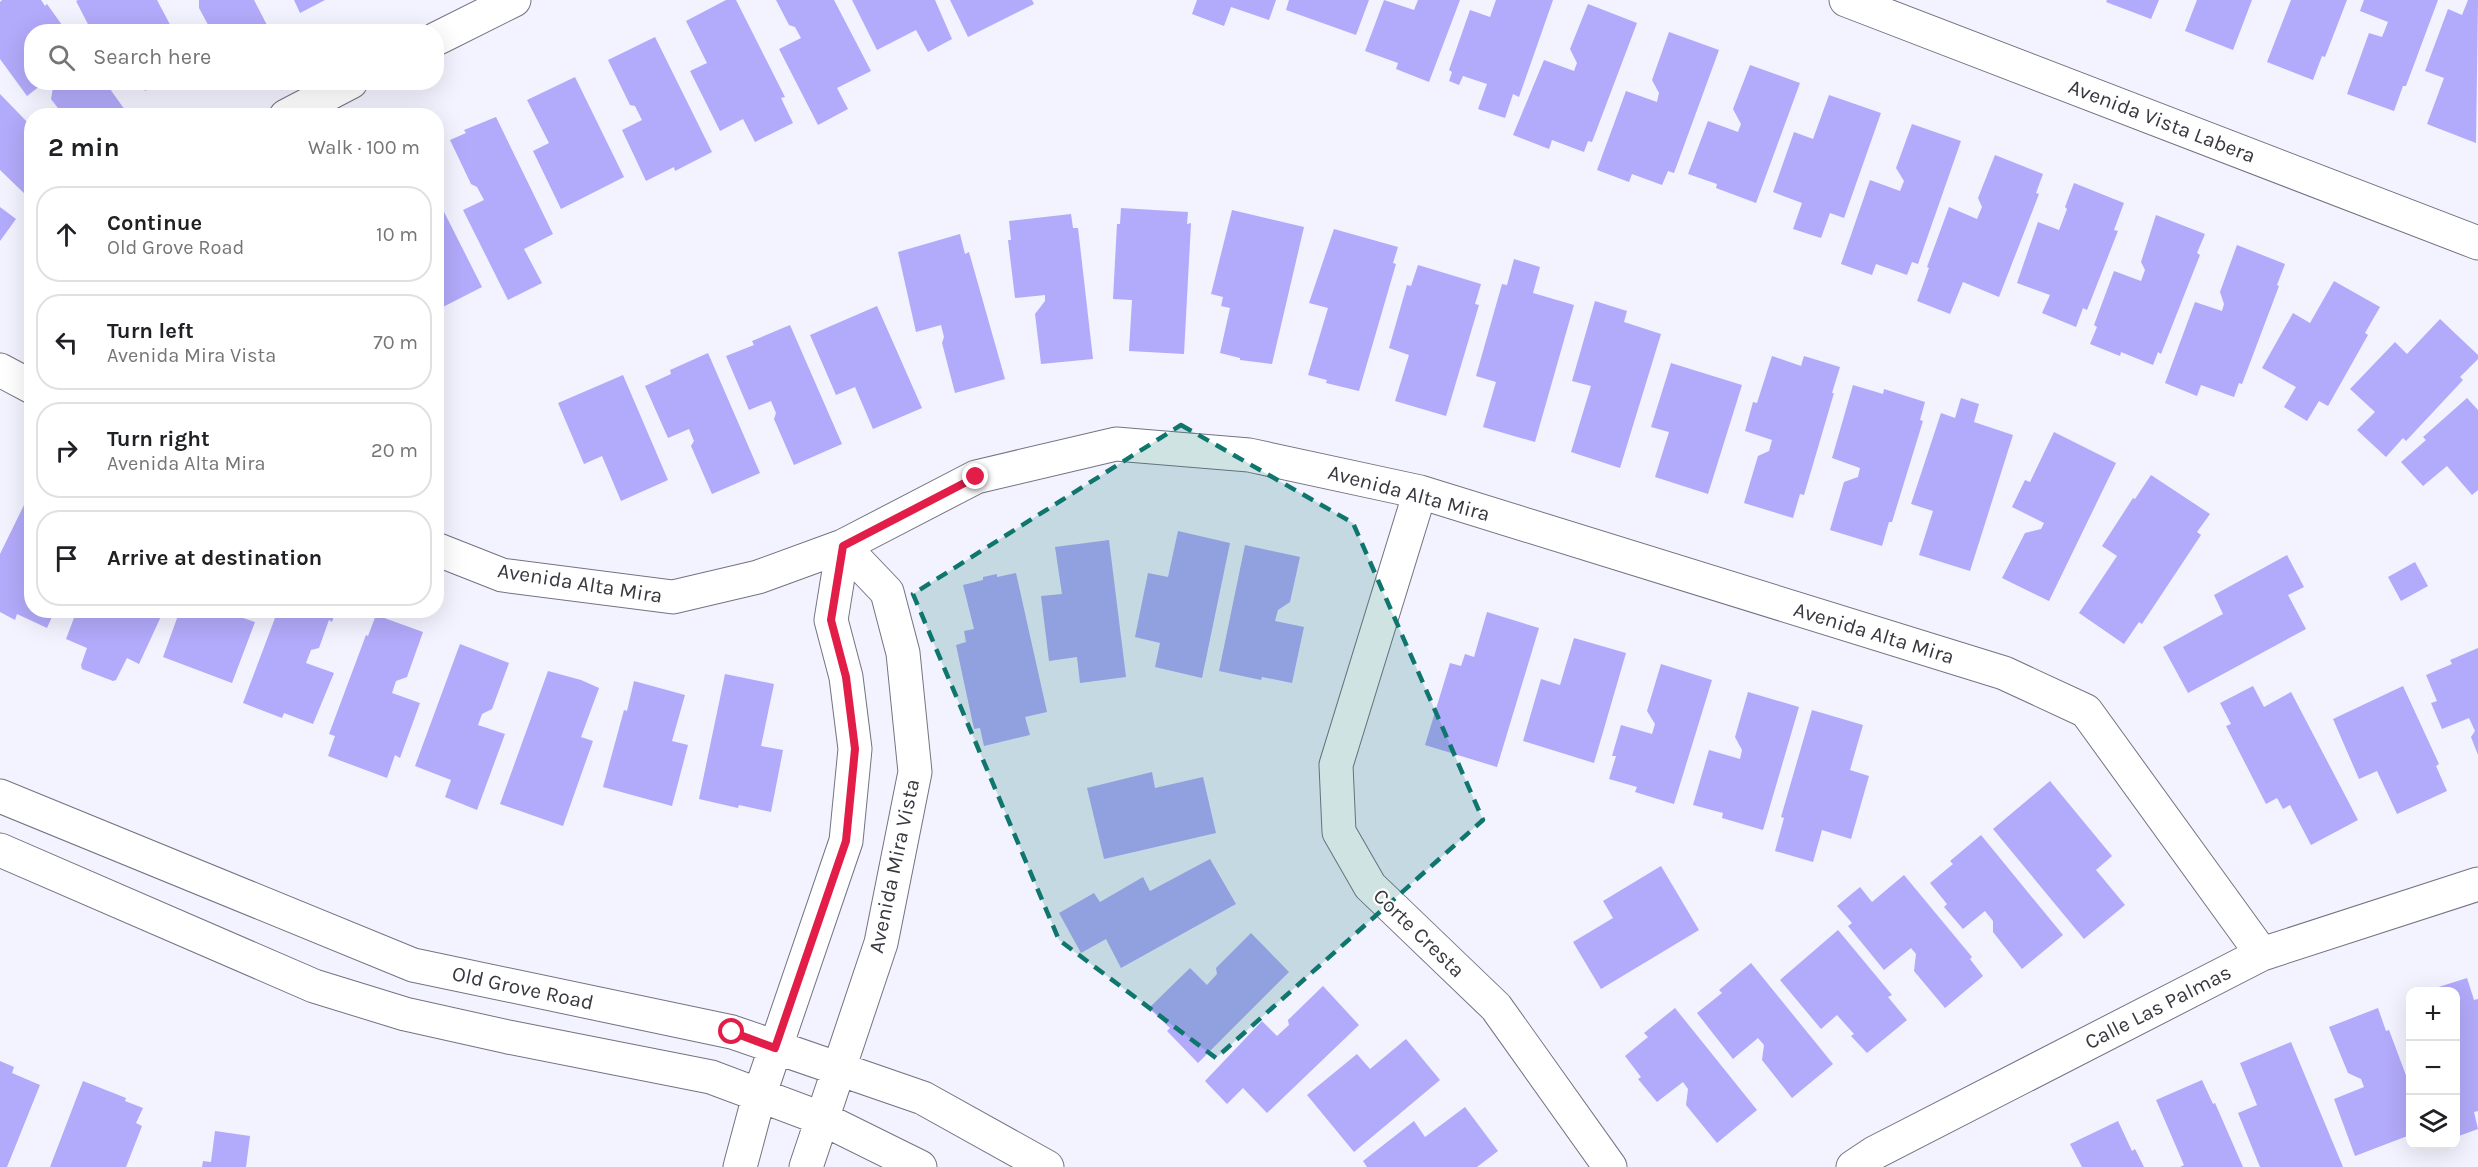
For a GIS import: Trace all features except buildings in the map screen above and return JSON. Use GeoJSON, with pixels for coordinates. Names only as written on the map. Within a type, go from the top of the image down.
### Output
{"type":"FeatureCollection","features":[{"type":"Feature","properties":{"kind":"street"},"geometry":{"type":"LineString","coordinates":[[444,35],[514,0]]}},
{"type":"Feature","properties":{"kind":"street","name":"Avenida Vista Labera"},"geometry":{"type":"LineString","coordinates":[[1846,0],[2478,243]]}},
{"type":"Feature","properties":{"kind":"street"},"geometry":{"type":"LineString","coordinates":[[301,108],[336,90]]}},
{"type":"Feature","properties":{"kind":"street","name":"Avenida Alta Mira"},"geometry":{"type":"LineString","coordinates":[[444,552],[502,575],[673,597],[758,578],[843,546],[976,477],[1116,444],[1249,455],[1420,492],[2004,673],[2086,711],[2262,954]]}},
{"type":"Feature","properties":{"kind":"street","name":"Corte Cresta"},"geometry":{"type":"LineString","coordinates":[[1420,492],[1335,765],[1339,832],[1370,886],[1496,1007],[1610,1167]]}},
{"type":"Feature","properties":{"kind":"street"},"geometry":{"type":"LineString","coordinates":[[740,1167],[759,1096],[846,841],[855,749],[846,677],[831,620],[843,546]]}},
{"type":"Feature","properties":{"kind":"street","name":"Avenida Mira Vista"},"geometry":{"type":"LineString","coordinates":[[806,1167],[881,943],[915,772],[903,653],[887,592],[843,546]]}},
{"type":"Feature","properties":{"kind":"street","name":"Old Grove Road"},"geometry":{"type":"LineString","coordinates":[[0,796],[413,965],[732,1032],[923,1098],[1047,1167]]}},
{"type":"Feature","properties":{"kind":"street"},"geometry":{"type":"LineString","coordinates":[[0,850],[314,986],[405,1014],[711,1077],[823,1119],[920,1167]]}},
{"type":"Feature","properties":{"kind":"street","name":"Calle Las Palmas"},"geometry":{"type":"LineString","coordinates":[[1853,1167],[1874,1153],[2262,954],[2478,884]]}},
{"type":"Feature","properties":{"kind":"highlighted area"},"geometry":{"type":"Polygon","coordinates":[[[1181,425],[1353,523],[1483,820],[1216,1058],[1059,940],[913,594],[1181,425]]]}},
{"type":"Feature","properties":{"kind":"route"},"geometry":{"type":"LineString","coordinates":[[732,1032],[775,1048],[846,841],[855,749],[846,677],[831,620],[843,546],[976,477]]}}]}
